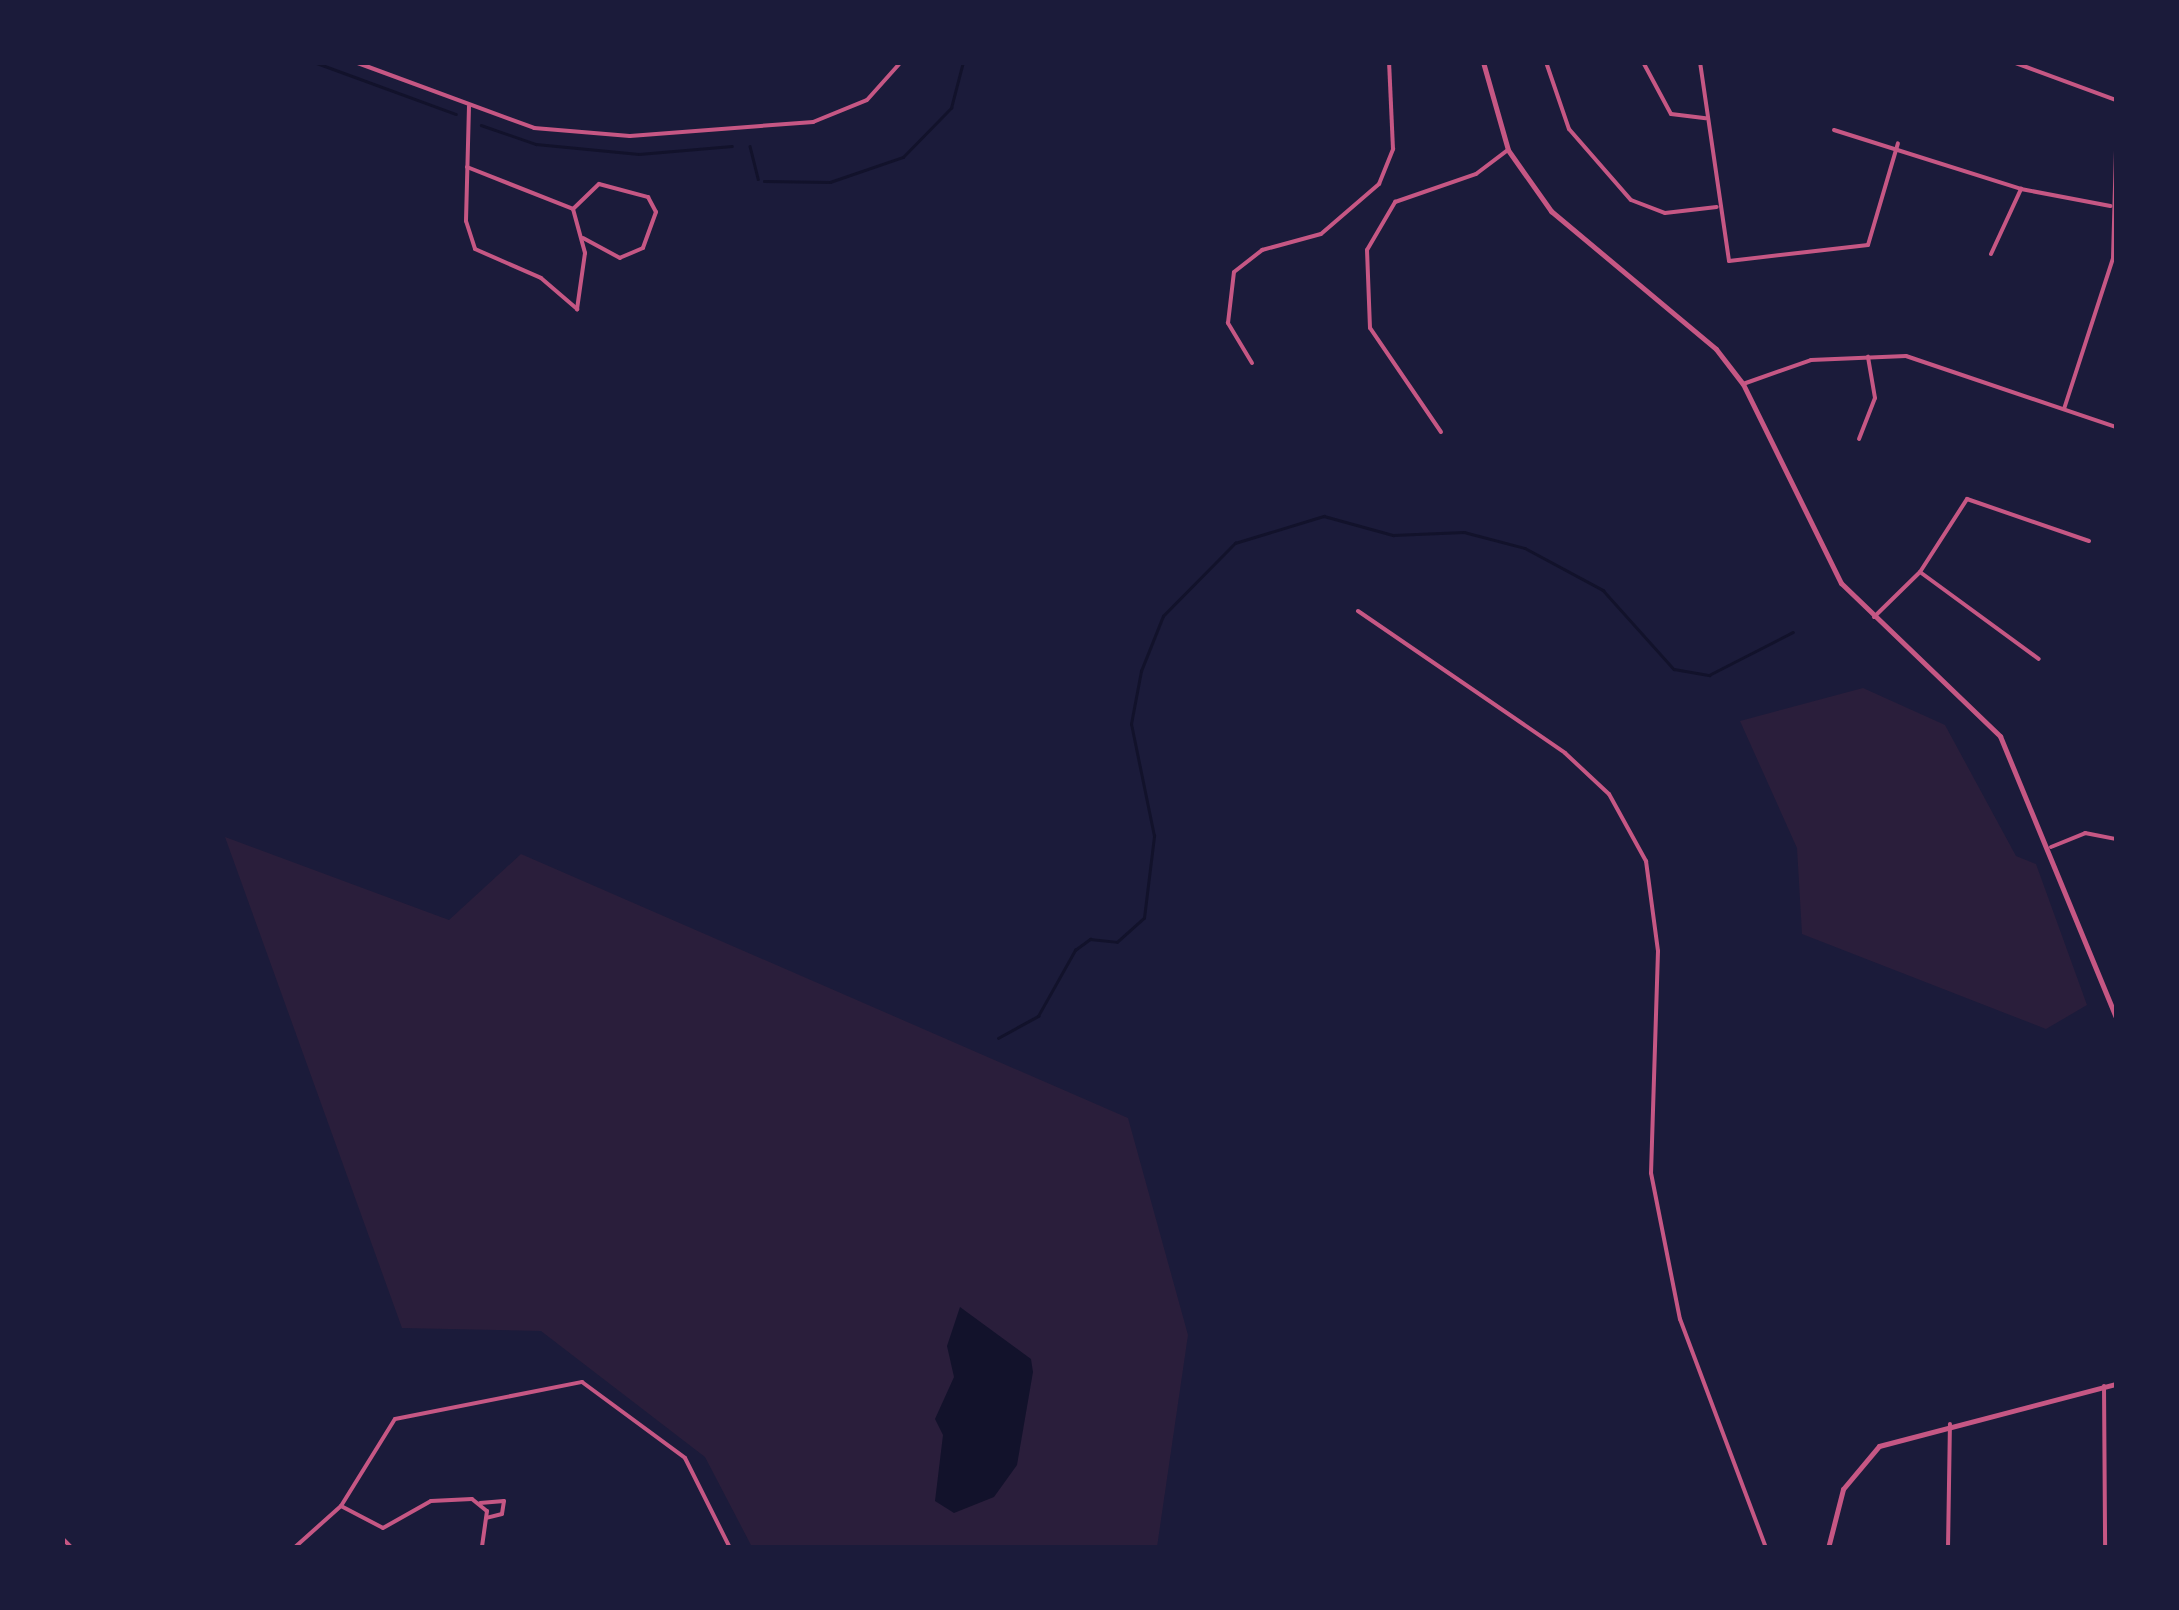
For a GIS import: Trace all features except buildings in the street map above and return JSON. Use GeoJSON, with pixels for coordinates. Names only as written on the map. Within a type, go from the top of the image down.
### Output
{"type":"FeatureCollection","features":[{"type":"Feature","properties":{"kind":"street"},"geometry":{"type":"LineString","coordinates":[[355,62],[534,128],[748,133],[812,122],[866,100],[901,62]]}},
{"type":"Feature","properties":{"kind":"street"},"geometry":{"type":"LineString","coordinates":[[1252,362],[1228,323],[1234,272],[1262,250],[1321,234],[1379,184],[1393,149],[1389,62]]}},
{"type":"Feature","properties":{"kind":"street"},"geometry":{"type":"LineString","coordinates":[[1483,62],[1508,150],[1572,233],[1682,318],[1743,384],[1828,563],[1874,617],[1980,709],[2020,766],[2116,1017]]}},
{"type":"Feature","properties":{"kind":"street"},"geometry":{"type":"LineString","coordinates":[[1546,62],[1578,145],[1630,200],[1665,213],[1720,207]]}},
{"type":"Feature","properties":{"kind":"street"},"geometry":{"type":"LineString","coordinates":[[1642,62],[1671,114],[1706,118]]}},
{"type":"Feature","properties":{"kind":"street"},"geometry":{"type":"LineString","coordinates":[[1700,62],[1729,262],[1868,245],[1898,143]]}},
{"type":"Feature","properties":{"kind":"street"},"geometry":{"type":"LineString","coordinates":[[2014,62],[2116,100]]}},
{"type":"Feature","properties":{"kind":"street"},"geometry":{"type":"LineString","coordinates":[[470,106],[466,167],[474,249],[542,278],[577,309],[582,238],[573,208]]}},
{"type":"Feature","properties":{"kind":"street"},"geometry":{"type":"LineString","coordinates":[[1834,130],[1898,143],[2020,190],[2110,206]]}},
{"type":"Feature","properties":{"kind":"street"},"geometry":{"type":"LineString","coordinates":[[2064,410],[2113,258],[2110,206],[2116,148]]}},
{"type":"Feature","properties":{"kind":"street"},"geometry":{"type":"LineString","coordinates":[[1441,432],[1376,342],[1368,250],[1395,202],[1476,174],[1508,150]]}},
{"type":"Feature","properties":{"kind":"street"},"geometry":{"type":"LineString","coordinates":[[466,167],[573,208]]}},
{"type":"Feature","properties":{"kind":"street"},"geometry":{"type":"LineString","coordinates":[[573,208],[599,184],[648,198],[656,212],[644,248],[620,258],[582,238]]}},
{"type":"Feature","properties":{"kind":"street"},"geometry":{"type":"LineString","coordinates":[[1991,254],[2020,190]]}},
{"type":"Feature","properties":{"kind":"street"},"geometry":{"type":"LineString","coordinates":[[1743,384],[1812,360],[1868,356],[1938,361],[2116,428]]}},
{"type":"Feature","properties":{"kind":"street"},"geometry":{"type":"LineString","coordinates":[[1859,439],[1875,398],[1868,356]]}},
{"type":"Feature","properties":{"kind":"street"},"geometry":{"type":"LineString","coordinates":[[1874,617],[1920,572],[1968,499],[2089,541]]}},
{"type":"Feature","properties":{"kind":"street"},"geometry":{"type":"LineString","coordinates":[[1920,572],[2039,659]]}},
{"type":"Feature","properties":{"kind":"street"},"geometry":{"type":"LineString","coordinates":[[1358,611],[1565,753],[1609,794],[1646,861],[1658,951],[1651,1173],[1680,1319],[1766,1548]]}},
{"type":"Feature","properties":{"kind":"street"},"geometry":{"type":"LineString","coordinates":[[2051,847],[2086,834],[2116,839]]}},
{"type":"Feature","properties":{"kind":"street"},"geometry":{"type":"LineString","coordinates":[[294,1548],[341,1506],[395,1419],[582,1382],[686,1458],[730,1548]]}},
{"type":"Feature","properties":{"kind":"street"},"geometry":{"type":"LineString","coordinates":[[1828,1548],[1843,1489],[1868,1455],[1898,1436],[2116,1384]]}},
{"type":"Feature","properties":{"kind":"street"},"geometry":{"type":"LineString","coordinates":[[2104,1386],[2105,1548]]}},
{"type":"Feature","properties":{"kind":"street"},"geometry":{"type":"LineString","coordinates":[[1948,1548],[1950,1424]]}},
{"type":"Feature","properties":{"kind":"street"},"geometry":{"type":"LineString","coordinates":[[341,1506],[383,1528],[431,1501],[504,1501],[502,1514],[486,1518]]}},
{"type":"Feature","properties":{"kind":"street"},"geometry":{"type":"LineString","coordinates":[[478,1504],[486,1518],[482,1548]]}},
{"type":"Feature","properties":{"kind":"street"},"geometry":{"type":"LineString","coordinates":[[62,1538],[72,1548]]}},
{"type":"Feature","properties":{"kind":"shaded area"},"geometry":{"type":"Polygon","coordinates":[[[1863,688],[1945,725],[2016,856],[2036,864],[2087,1005],[2046,1029],[1802,934],[1797,848],[1740,721],[1863,688]]]}},
{"type":"Feature","properties":{"kind":"shaded area"},"geometry":{"type":"Polygon","coordinates":[[[225,837],[449,920],[521,854],[1128,1118],[1188,1335],[1157,1547],[752,1547],[705,1457],[541,1331],[402,1328],[225,837]]]}},
{"type":"Feature","properties":{"kind":"shaded area"},"geometry":{"type":"Polygon","coordinates":[[[960,1307],[1031,1359],[1033,1372],[1017,1465],[994,1497],[954,1513],[935,1501],[943,1435],[935,1419],[954,1377],[947,1346],[960,1307]]]}},
{"type":"Feature","properties":{"kind":"waterway"},"geometry":{"type":"LineString","coordinates":[[314,62],[456,114]]}},
{"type":"Feature","properties":{"kind":"waterway"},"geometry":{"type":"LineString","coordinates":[[764,181],[830,182],[903,157],[951,108],[963,62]]}},
{"type":"Feature","properties":{"kind":"waterway"},"geometry":{"type":"LineString","coordinates":[[481,125],[536,144],[639,154],[732,146]]}},
{"type":"Feature","properties":{"kind":"waterway"},"geometry":{"type":"LineString","coordinates":[[750,146],[758,179]]}},
{"type":"Feature","properties":{"kind":"waterway"},"geometry":{"type":"LineString","coordinates":[[998,1038],[1038,1016],[1075,950],[1090,939],[1117,942],[1144,918],[1154,836],[1131,724],[1141,671],[1163,616],[1235,543],[1324,516],[1393,535],[1464,532],[1525,548],[1603,590],[1674,669],[1709,675],[1793,632]]}}]}
